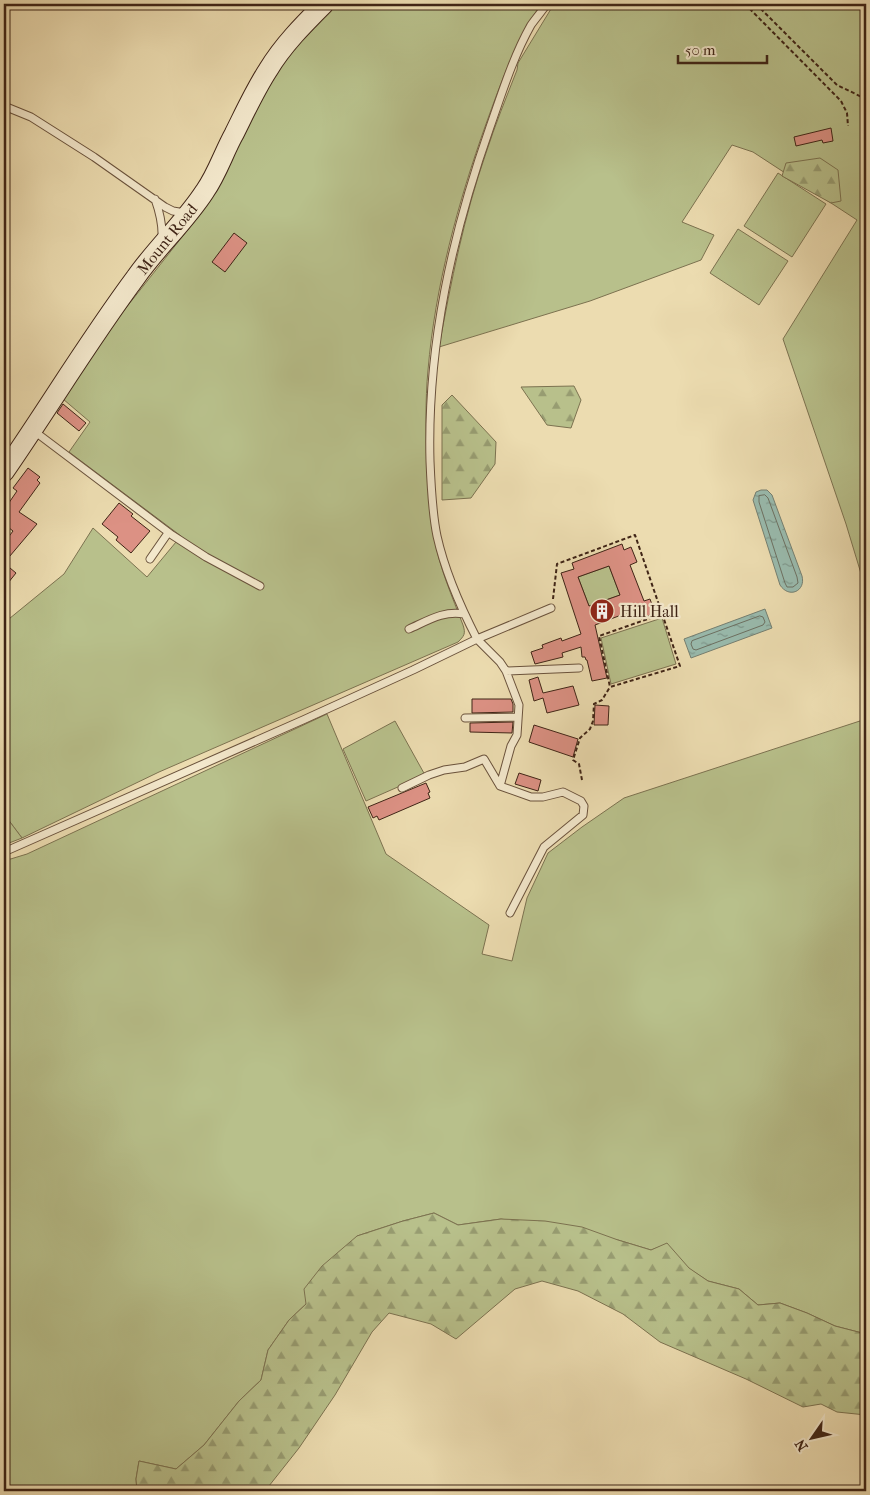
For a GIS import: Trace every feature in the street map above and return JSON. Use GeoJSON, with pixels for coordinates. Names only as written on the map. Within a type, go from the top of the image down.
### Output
{"type":"FeatureCollection","features":[{"type":"Feature","properties":{"kind":"street","name":"Mount Road"},"geometry":{"type":"LineString","coordinates":[[4,472],[102,324],[137,275],[206,190],[268,69],[287,43],[324,4]]}},
{"type":"Feature","properties":{"kind":"lane"},"geometry":{"type":"LineString","coordinates":[[500,786],[510,746],[517,735],[519,705],[506,671],[500,662],[477,639],[464,614],[444,562],[437,537],[432,502],[429,422],[433,370],[442,303],[459,227],[478,163],[512,66],[531,25],[547,4]]}},
{"type":"Feature","properties":{"kind":"lane"},"geometry":{"type":"LineString","coordinates":[[4,106],[32,117],[173,211],[190,212]]}},
{"type":"Feature","properties":{"kind":"lane"},"geometry":{"type":"LineString","coordinates":[[155,199],[160,212],[162,226],[161,245]]}},
{"type":"Feature","properties":{"kind":"lane"},"geometry":{"type":"LineString","coordinates":[[33,430],[168,533],[206,557],[260,586]]}},
{"type":"Feature","properties":{"kind":"lane"},"geometry":{"type":"LineString","coordinates":[[150,559],[168,533]]}},
{"type":"Feature","properties":{"kind":"lane"},"geometry":{"type":"LineString","coordinates":[[4,852],[312,716],[477,639],[551,608]]}},
{"type":"Feature","properties":{"kind":"lane"},"geometry":{"type":"LineString","coordinates":[[409,629],[446,613],[456,612],[464,614]]}},
{"type":"Feature","properties":{"kind":"lane"},"geometry":{"type":"LineString","coordinates":[[506,671],[579,668]]}},
{"type":"Feature","properties":{"kind":"lane"},"geometry":{"type":"LineString","coordinates":[[465,718],[518,718]]}},
{"type":"Feature","properties":{"kind":"lane"},"geometry":{"type":"LineString","coordinates":[[402,788],[429,775],[444,770],[465,767],[484,759],[500,786],[531,797],[543,797],[563,792],[581,800],[584,806],[583,815],[544,847],[510,913]]}},
{"type":"Feature","properties":{"kind":"path"},"geometry":{"type":"LineString","coordinates":[[746,4],[841,101],[847,113],[848,126]]}},
{"type":"Feature","properties":{"kind":"path"},"geometry":{"type":"LineString","coordinates":[[756,4],[837,85],[866,99]]}},
{"type":"Feature","properties":{"kind":"path"},"geometry":{"type":"LineString","coordinates":[[551,608],[557,564],[635,535],[680,666],[610,687],[602,700],[594,704],[593,721],[590,729],[580,738],[573,760],[579,764],[582,780]]}},
{"type":"Feature","properties":{"kind":"path"},"geometry":{"type":"LineString","coordinates":[[610,687],[599,636],[662,614]]}},
{"type":"Feature","properties":{"kind":"green space"},"geometry":{"type":"Polygon","coordinates":[[[330,4],[541,4],[524,32],[497,93],[466,184],[442,276],[431,339],[426,417],[430,509],[439,559],[463,625],[464,635],[458,642],[159,772],[22,838],[4,814],[4,623],[64,574],[93,528],[147,577],[181,536],[69,452],[90,422],[63,399],[110,328],[201,213],[226,172],[241,138],[292,44],[330,4]]]}},
{"type":"Feature","properties":{"kind":"green space"},"geometry":{"type":"Polygon","coordinates":[[[554,4],[866,4],[866,590],[846,524],[783,339],[857,220],[753,152],[732,145],[682,222],[714,235],[701,260],[590,301],[439,347],[453,274],[465,225],[489,143],[518,63],[554,4]]]}},
{"type":"Feature","properties":{"kind":"green space"},"geometry":{"type":"Polygon","coordinates":[[[820,158],[838,170],[841,201],[831,203],[782,176],[786,163],[820,158]]]}},
{"type":"Feature","properties":{"kind":"green space"},"geometry":{"type":"Polygon","coordinates":[[[778,173],[826,204],[792,257],[744,226],[778,173]]]}},
{"type":"Feature","properties":{"kind":"green space"},"geometry":{"type":"Polygon","coordinates":[[[738,229],[788,261],[759,305],[710,273],[738,229]]]}},
{"type":"Feature","properties":{"kind":"green space"},"geometry":{"type":"Polygon","coordinates":[[[574,386],[581,400],[571,428],[547,425],[521,387],[574,386]]]}},
{"type":"Feature","properties":{"kind":"green space"},"geometry":{"type":"Polygon","coordinates":[[[452,395],[496,442],[495,464],[471,498],[442,500],[442,405],[452,395]]]}},
{"type":"Feature","properties":{"kind":"green space"},"geometry":{"type":"Polygon","coordinates":[[[609,566],[620,595],[589,606],[578,577],[609,566]]]}},
{"type":"Feature","properties":{"kind":"green space"},"geometry":{"type":"Polygon","coordinates":[[[662,618],[676,664],[611,684],[601,638],[662,618]]]}},
{"type":"Feature","properties":{"kind":"green space"},"geometry":{"type":"Polygon","coordinates":[[[327,714],[386,854],[489,925],[482,954],[512,961],[527,898],[548,853],[624,798],[866,719],[866,1334],[835,1326],[780,1303],[758,1305],[739,1289],[708,1281],[688,1268],[667,1244],[651,1250],[618,1240],[501,1219],[458,1225],[434,1213],[357,1236],[306,1304],[289,1320],[268,1350],[261,1380],[239,1401],[204,1445],[176,1469],[139,1461],[136,1479],[137,1491],[4,1491],[4,861],[27,854],[327,714]]]}},
{"type":"Feature","properties":{"kind":"green space"},"geometry":{"type":"Polygon","coordinates":[[[395,721],[425,775],[366,801],[343,749],[395,721]]]}},
{"type":"Feature","properties":{"kind":"green space"},"geometry":{"type":"Polygon","coordinates":[[[4,814],[22,838],[4,845],[4,814]]]}},
{"type":"Feature","properties":{"kind":"green space"},"geometry":{"type":"Polygon","coordinates":[[[434,1213],[458,1225],[501,1219],[545,1221],[582,1227],[651,1250],[667,1243],[689,1268],[708,1281],[739,1289],[758,1305],[780,1303],[835,1326],[866,1334],[866,1415],[837,1412],[821,1404],[803,1407],[746,1379],[660,1342],[623,1314],[578,1291],[542,1281],[515,1289],[456,1339],[431,1324],[389,1313],[372,1332],[335,1395],[299,1448],[265,1491],[137,1491],[136,1479],[139,1461],[176,1469],[204,1445],[239,1401],[261,1380],[268,1350],[289,1320],[306,1304],[304,1289],[322,1266],[357,1236],[434,1213]]]}},
{"type":"Feature","properties":{"kind":"water"},"geometry":{"type":"Polygon","coordinates":[[[767,490],[772,495],[802,576],[802,586],[796,591],[788,592],[780,585],[753,500],[756,492],[767,490]]]}},
{"type":"Feature","properties":{"kind":"water"},"geometry":{"type":"Polygon","coordinates":[[[765,609],[772,628],[691,658],[684,639],[765,609]]]}},
{"type":"Feature","properties":{"kind":"building"},"geometry":{"type":"Polygon","coordinates":[[[831,128],[833,141],[823,143],[822,140],[796,146],[794,137],[831,128]]]}},
{"type":"Feature","properties":{"kind":"building"},"geometry":{"type":"Polygon","coordinates":[[[234,233],[247,243],[225,272],[212,262],[234,233]]]}},
{"type":"Feature","properties":{"kind":"building"},"geometry":{"type":"Polygon","coordinates":[[[63,404],[86,423],[79,431],[57,413],[63,404]]]}},
{"type":"Feature","properties":{"kind":"building"},"geometry":{"type":"Polygon","coordinates":[[[28,468],[40,477],[37,480],[40,483],[19,512],[37,524],[4,563],[4,543],[13,531],[4,524],[4,510],[17,491],[13,488],[28,468]]]}},
{"type":"Feature","properties":{"kind":"building"},"geometry":{"type":"Polygon","coordinates":[[[119,503],[133,514],[131,516],[150,531],[131,553],[116,540],[118,537],[102,524],[119,503]]]}},
{"type":"Feature","properties":{"kind":"building","name":"Hill Hall"},"geometry":{"type":"Polygon","coordinates":[[[622,544],[624,550],[631,547],[637,562],[630,565],[644,601],[650,599],[655,613],[641,619],[637,609],[595,625],[607,678],[592,681],[587,660],[585,657],[582,657],[581,647],[562,653],[563,657],[535,664],[531,652],[543,648],[542,645],[561,638],[562,641],[581,634],[561,573],[574,569],[572,563],[622,544]],[[609,566],[578,577],[589,606],[620,595],[609,566]]]}},
{"type":"Feature","properties":{"kind":"building"},"geometry":{"type":"Polygon","coordinates":[[[4,563],[16,573],[4,588],[4,563]]]}},
{"type":"Feature","properties":{"kind":"building"},"geometry":{"type":"Polygon","coordinates":[[[538,677],[543,693],[573,686],[579,705],[547,713],[543,698],[534,701],[529,680],[538,677]]]}},
{"type":"Feature","properties":{"kind":"building"},"geometry":{"type":"Polygon","coordinates":[[[472,699],[511,699],[513,712],[472,713],[472,699]]]}},
{"type":"Feature","properties":{"kind":"building"},"geometry":{"type":"Polygon","coordinates":[[[595,705],[609,706],[608,725],[594,725],[595,705]]]}},
{"type":"Feature","properties":{"kind":"building"},"geometry":{"type":"Polygon","coordinates":[[[513,722],[512,733],[470,732],[470,723],[513,722]]]}},
{"type":"Feature","properties":{"kind":"building"},"geometry":{"type":"Polygon","coordinates":[[[534,725],[578,739],[573,757],[529,742],[534,725]]]}},
{"type":"Feature","properties":{"kind":"building"},"geometry":{"type":"Polygon","coordinates":[[[519,773],[541,780],[538,791],[515,784],[519,773]]]}},
{"type":"Feature","properties":{"kind":"building"},"geometry":{"type":"Polygon","coordinates":[[[426,783],[430,792],[428,793],[430,798],[379,820],[377,816],[373,818],[368,807],[426,783]]]}},
{"type":"Feature","properties":{"kind":"place","name":"Hill Hall"},"geometry":{"type":"Point","coordinates":[602,611]}}]}
